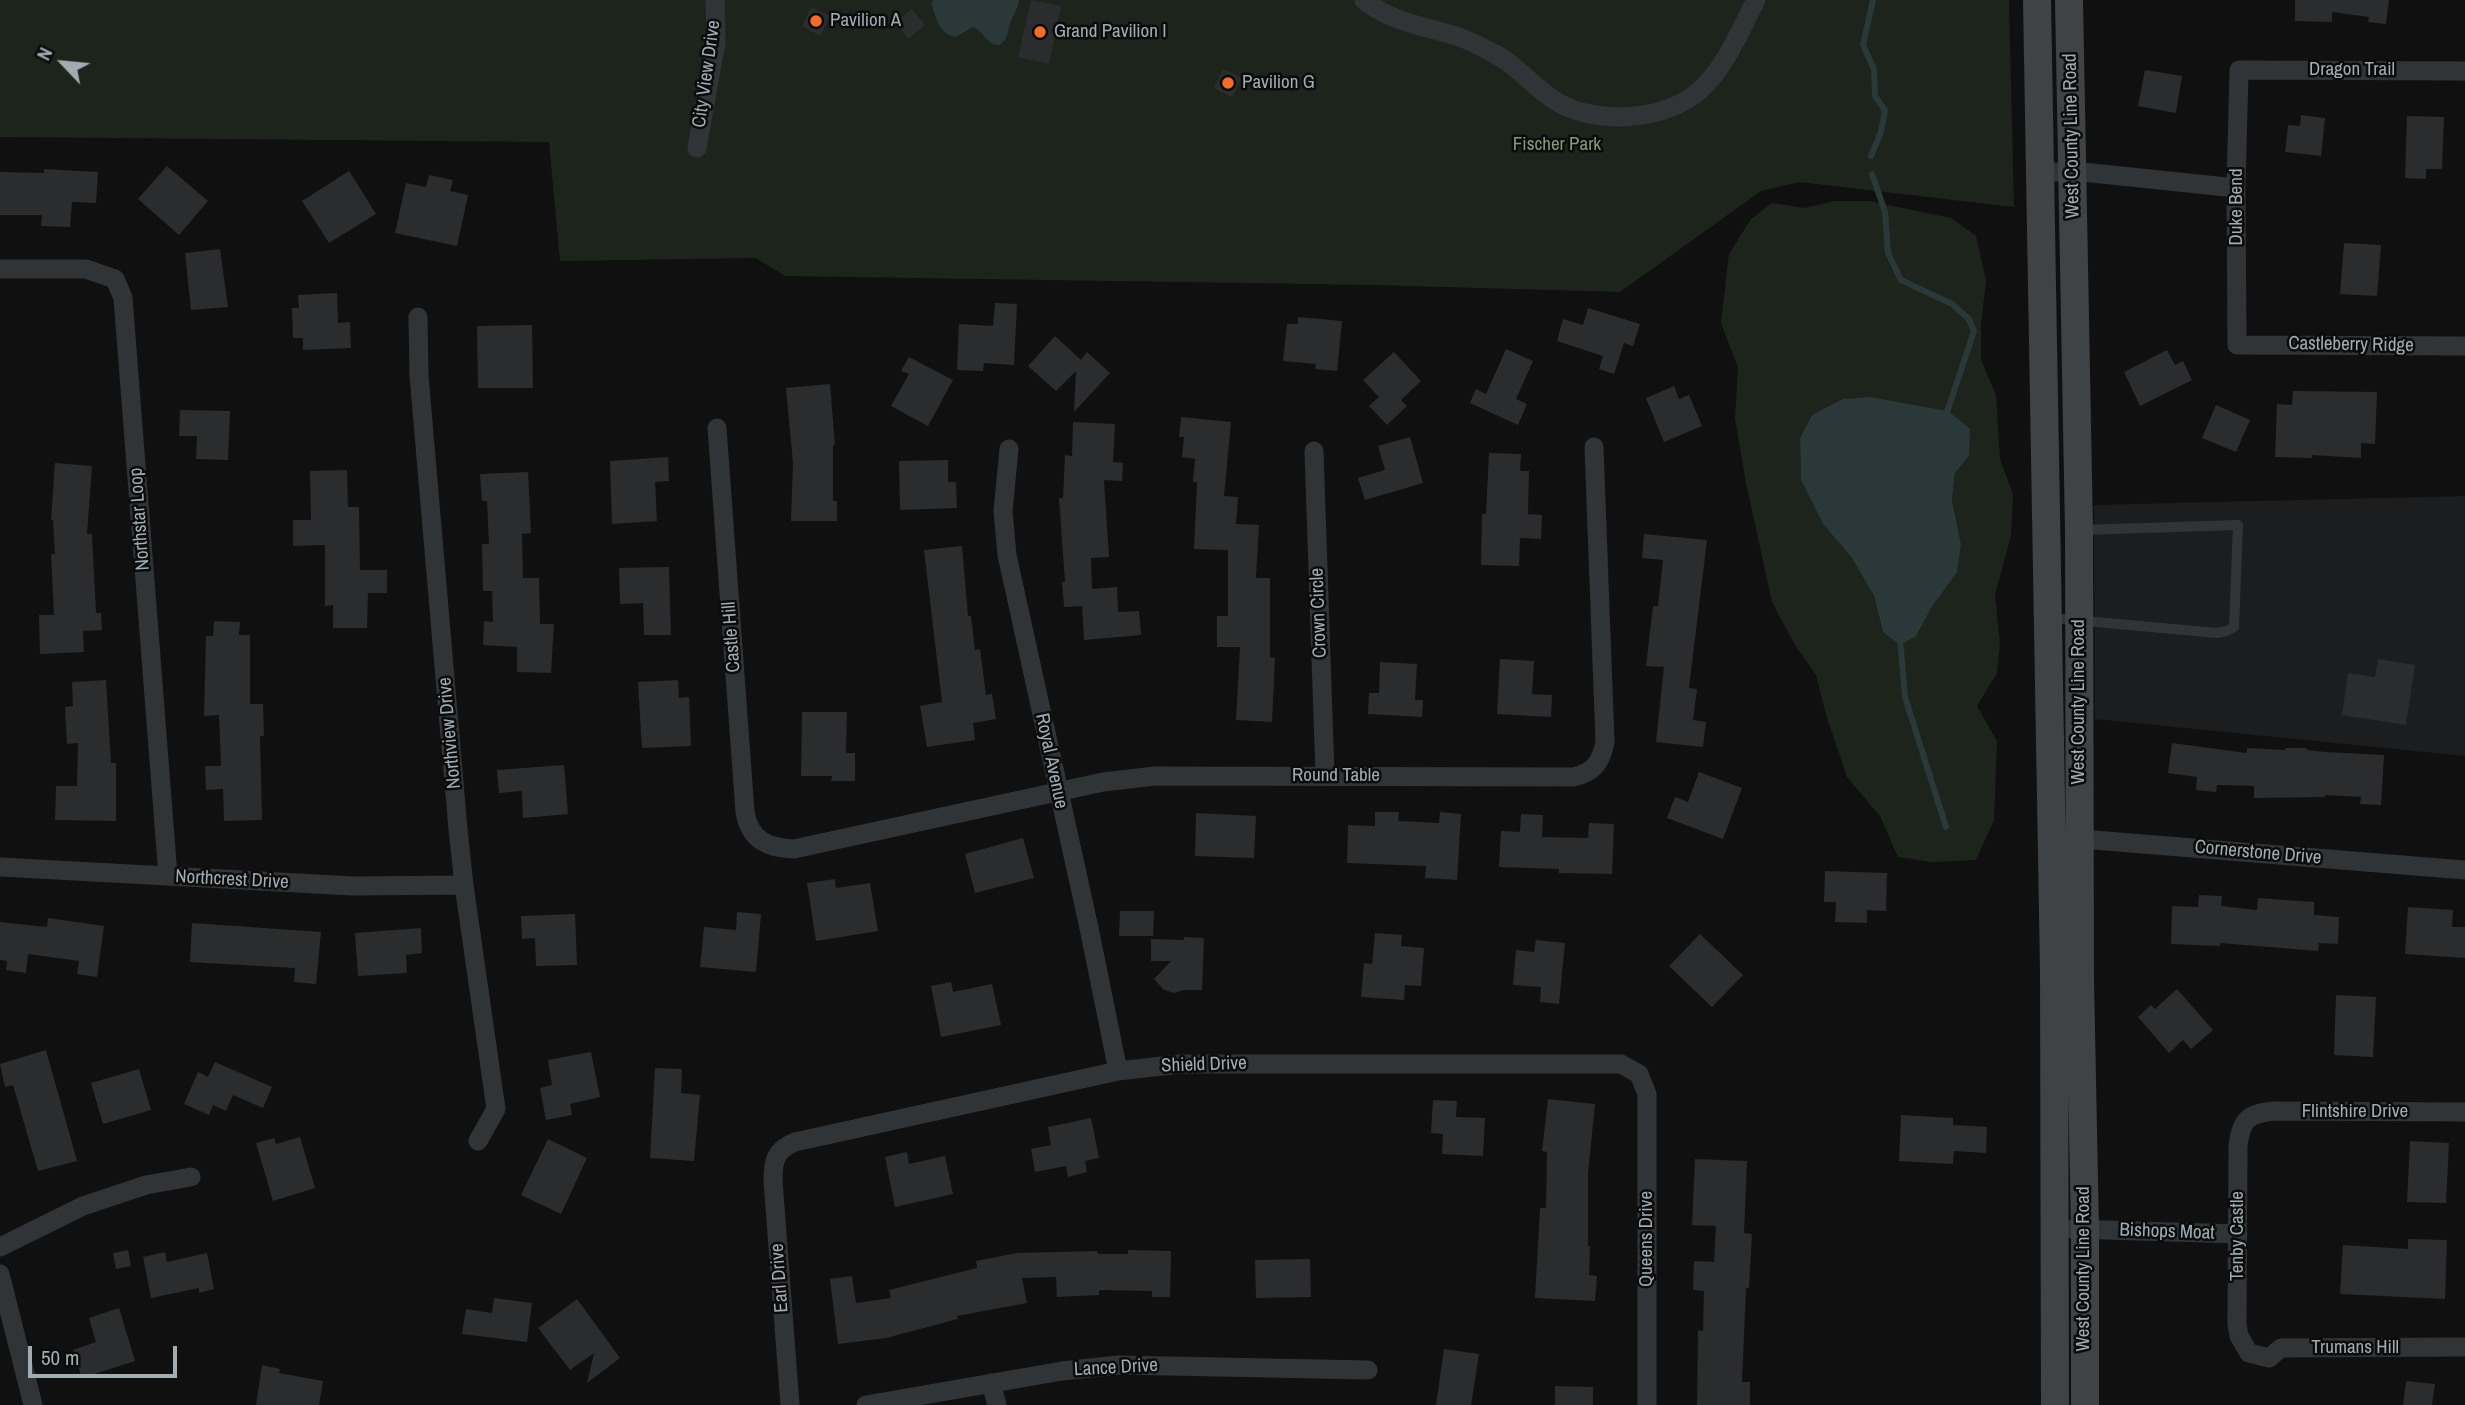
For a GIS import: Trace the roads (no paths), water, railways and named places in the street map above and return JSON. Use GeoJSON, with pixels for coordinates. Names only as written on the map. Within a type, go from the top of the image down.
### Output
{"type":"FeatureCollection","features":[{"type":"Feature","properties":{"kind":"main road","name":"West County Line Road"},"geometry":{"type":"LineString","coordinates":[[2037,0],[2054,969],[2055,1405]]}},
{"type":"Feature","properties":{"kind":"main road","name":"West County Line Road"},"geometry":{"type":"LineString","coordinates":[[2069,0],[2079,530],[2079,838],[2085,1405]]}},
{"type":"Feature","properties":{"kind":"street","name":"City View Drive"},"geometry":{"type":"LineString","coordinates":[[697,148],[716,42],[715,0]]}},
{"type":"Feature","properties":{"kind":"street"},"geometry":{"type":"LineString","coordinates":[[1364,0],[1398,19],[1464,39],[1504,58],[1558,102],[1583,113],[1610,118],[1643,115],[1673,106],[1699,91],[1724,61],[1756,0]]}},
{"type":"Feature","properties":{"kind":"street","name":"Dragon Trail"},"geometry":{"type":"LineString","coordinates":[[2239,70],[2465,71]]}},
{"type":"Feature","properties":{"kind":"street","name":"Duke Bend"},"geometry":{"type":"LineString","coordinates":[[2237,345],[2236,188],[2239,70]]}},
{"type":"Feature","properties":{"kind":"street"},"geometry":{"type":"LineString","coordinates":[[2040,173],[2073,172],[2236,188]]}},
{"type":"Feature","properties":{"kind":"street","name":"Northstar Loop"},"geometry":{"type":"LineString","coordinates":[[0,269],[86,269],[114,279],[123,298],[168,876]]}},
{"type":"Feature","properties":{"kind":"street","name":"Northview Drive"},"geometry":{"type":"LineString","coordinates":[[418,317],[419,376],[464,885],[496,1109],[478,1141]]}},
{"type":"Feature","properties":{"kind":"street","name":"Castleberry Ridge"},"geometry":{"type":"LineString","coordinates":[[2237,345],[2465,346]]}},
{"type":"Feature","properties":{"kind":"street","name":"Castle Hill"},"geometry":{"type":"LineString","coordinates":[[717,428],[745,812],[751,833],[760,841]]}},
{"type":"Feature","properties":{"kind":"street","name":"Round Table"},"geometry":{"type":"LineString","coordinates":[[760,841],[770,846],[794,849],[1103,782],[1155,776],[1585,775],[1596,766],[1603,754],[1605,742],[1594,447]]}},
{"type":"Feature","properties":{"kind":"street","name":"Royal Avenue"},"geometry":{"type":"LineString","coordinates":[[1009,449],[1003,511],[1007,555],[1118,1071]]}},
{"type":"Feature","properties":{"kind":"street","name":"Crown Circle"},"geometry":{"type":"LineString","coordinates":[[1314,452],[1325,775]]}},
{"type":"Feature","properties":{"kind":"street","name":"Cornerstone Drive"},"geometry":{"type":"LineString","coordinates":[[2051,837],[2465,870]]}},
{"type":"Feature","properties":{"kind":"street","name":"Northcrest Drive"},"geometry":{"type":"LineString","coordinates":[[0,867],[353,886],[464,885]]}},
{"type":"Feature","properties":{"kind":"street","name":"Shield Drive"},"geometry":{"type":"LineString","coordinates":[[778,1152],[794,1142],[1118,1071],[1180,1064],[1622,1064],[1639,1074]]}},
{"type":"Feature","properties":{"kind":"street","name":"Queens Drive"},"geometry":{"type":"LineString","coordinates":[[1639,1074],[1647,1094],[1647,1405]]}},
{"type":"Feature","properties":{"kind":"street","name":"Flintshire Drive"},"geometry":{"type":"LineString","coordinates":[[2247,1118],[2256,1113],[2274,1111],[2465,1112]]}},
{"type":"Feature","properties":{"kind":"street","name":"Tenby Castle"},"geometry":{"type":"LineString","coordinates":[[2247,1118],[2239,1135],[2238,1146],[2236,1324],[2239,1336],[2249,1353]]}},
{"type":"Feature","properties":{"kind":"street","name":"Earl Drive"},"geometry":{"type":"LineString","coordinates":[[778,1152],[774,1161],[773,1181],[790,1405]]}},
{"type":"Feature","properties":{"kind":"street"},"geometry":{"type":"LineString","coordinates":[[0,1247],[83,1206],[146,1185],[191,1177]]}},
{"type":"Feature","properties":{"kind":"street","name":"Bishops Moat"},"geometry":{"type":"LineString","coordinates":[[2054,1229],[2238,1234]]}},
{"type":"Feature","properties":{"kind":"street"},"geometry":{"type":"LineString","coordinates":[[0,1274],[33,1405]]}},
{"type":"Feature","properties":{"kind":"street","name":"Trumans Hill"},"geometry":{"type":"LineString","coordinates":[[2249,1353],[2269,1358],[2281,1348],[2465,1347]]}},
{"type":"Feature","properties":{"kind":"street","name":"Lance Drive"},"geometry":{"type":"LineString","coordinates":[[866,1405],[1062,1371],[1119,1365],[1368,1370]]}},
{"type":"Feature","properties":{"kind":"street"},"geometry":{"type":"LineString","coordinates":[[990,1383],[997,1405]]}},
{"type":"Feature","properties":{"kind":"lane"},"geometry":{"type":"LineString","coordinates":[[2048,617],[2217,633],[2234,627],[2238,526],[2079,530]]}},
{"type":"Feature","properties":{"kind":"waterway"},"geometry":{"type":"LineString","coordinates":[[1871,156],[1881,132],[1885,110],[1875,96],[1874,69],[1863,45],[1873,0]]}},
{"type":"Feature","properties":{"kind":"waterway"},"geometry":{"type":"LineString","coordinates":[[1872,174],[1885,212],[1888,253],[1901,280],[1952,304],[1969,319],[1974,331],[1945,418]]}},
{"type":"Feature","properties":{"kind":"waterway"},"geometry":{"type":"LineString","coordinates":[[1900,639],[1905,697],[1946,827]]}},
{"type":"Feature","properties":{"kind":"place","name":"Pavilion A"},"geometry":{"type":"Point","coordinates":[816,21]}},
{"type":"Feature","properties":{"kind":"place","name":"Grand Pavilion I"},"geometry":{"type":"Point","coordinates":[1040,32]}},
{"type":"Feature","properties":{"kind":"place","name":"Pavilion G"},"geometry":{"type":"Point","coordinates":[1228,83]}},
{"type":"Feature","properties":{"kind":"park label","name":"Fischer Park"},"geometry":{"type":"Point","coordinates":[1557,145]}}]}
